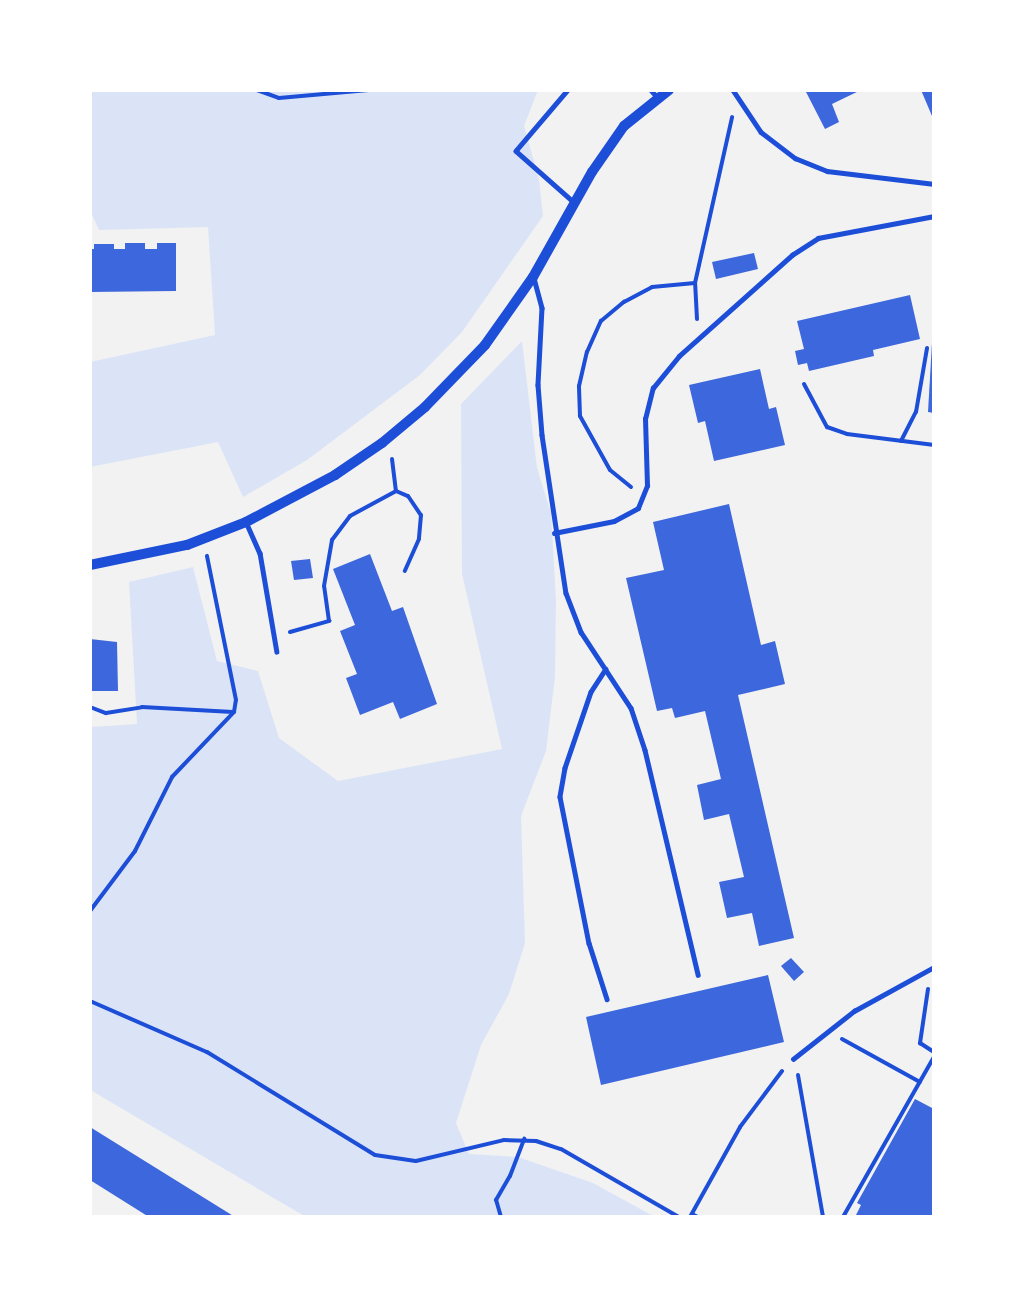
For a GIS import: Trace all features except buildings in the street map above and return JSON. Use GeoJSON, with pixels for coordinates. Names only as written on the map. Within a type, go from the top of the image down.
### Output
{"type":"FeatureCollection","features":[{"type":"Feature","properties":{"kind":"street"},"geometry":{"type":"LineString","coordinates":[[90,565],[146,555],[204,538],[246,522],[335,475],[382,443],[473,360],[533,277],[575,203],[624,126],[654,94],[669,90]]}},
{"type":"Feature","properties":{"kind":"lane"},"geometry":{"type":"LineString","coordinates":[[568,90],[516,151],[575,203]]}},
{"type":"Feature","properties":{"kind":"lane"},"geometry":{"type":"LineString","coordinates":[[733,90],[761,132],[795,158],[827,171],[934,184]]}},
{"type":"Feature","properties":{"kind":"lane"},"geometry":{"type":"LineString","coordinates":[[554,534],[614,521],[630,514],[645,499],[647,403],[662,373],[758,284],[814,240],[934,216]]}},
{"type":"Feature","properties":{"kind":"lane"},"geometry":{"type":"LineString","coordinates":[[533,277],[542,308],[538,385],[554,534],[566,593],[581,632],[631,708],[645,750],[698,975]]}},
{"type":"Feature","properties":{"kind":"lane"},"geometry":{"type":"LineString","coordinates":[[246,522],[260,553],[277,652]]}},
{"type":"Feature","properties":{"kind":"lane"},"geometry":{"type":"LineString","coordinates":[[606,669],[591,692],[565,768],[560,797],[589,943],[607,999]]}},
{"type":"Feature","properties":{"kind":"lane"},"geometry":{"type":"LineString","coordinates":[[793,1059],[827,1029],[900,983],[934,967]]}},
{"type":"Feature","properties":{"kind":"path"},"geometry":{"type":"LineString","coordinates":[[257,90],[279,98],[369,90]]}},
{"type":"Feature","properties":{"kind":"path"},"geometry":{"type":"LineString","coordinates":[[698,339],[695,283],[736,96]]}},
{"type":"Feature","properties":{"kind":"path"},"geometry":{"type":"LineString","coordinates":[[645,499],[610,470],[592,443],[580,416],[582,369],[601,321],[624,302],[652,287],[695,283]]}},
{"type":"Feature","properties":{"kind":"path"},"geometry":{"type":"LineString","coordinates":[[901,441],[916,412],[927,348]]}},
{"type":"Feature","properties":{"kind":"path"},"geometry":{"type":"LineString","coordinates":[[804,384],[827,427],[847,434],[934,445]]}},
{"type":"Feature","properties":{"kind":"path"},"geometry":{"type":"LineString","coordinates":[[382,443],[391,457],[396,491]]}},
{"type":"Feature","properties":{"kind":"path"},"geometry":{"type":"LineString","coordinates":[[396,491],[408,496],[421,514],[419,539],[405,571]]}},
{"type":"Feature","properties":{"kind":"path"},"geometry":{"type":"LineString","coordinates":[[274,634],[329,621],[324,586],[332,540],[350,516],[396,491]]}},
{"type":"Feature","properties":{"kind":"path"},"geometry":{"type":"LineString","coordinates":[[90,911],[135,851],[172,777],[234,712],[236,700],[204,538]]}},
{"type":"Feature","properties":{"kind":"path"},"geometry":{"type":"LineString","coordinates":[[90,707],[106,713],[142,707],[234,712]]}},
{"type":"Feature","properties":{"kind":"path"},"geometry":{"type":"LineString","coordinates":[[931,981],[922,1012],[920,1044],[934,1052]]}},
{"type":"Feature","properties":{"kind":"path"},"geometry":{"type":"LineString","coordinates":[[90,1001],[207,1052],[375,1155],[405,1162],[425,1160],[504,1140],[524,1139],[561,1149],[679,1217]]}},
{"type":"Feature","properties":{"kind":"path"},"geometry":{"type":"LineString","coordinates":[[827,1029],[920,1082]]}},
{"type":"Feature","properties":{"kind":"path"},"geometry":{"type":"LineString","coordinates":[[843,1217],[934,1057]]}},
{"type":"Feature","properties":{"kind":"path"},"geometry":{"type":"LineString","coordinates":[[698,1217],[691,1215],[740,1127],[793,1059]]}},
{"type":"Feature","properties":{"kind":"path"},"geometry":{"type":"LineString","coordinates":[[793,1059],[804,1095],[823,1217]]}},
{"type":"Feature","properties":{"kind":"path"},"geometry":{"type":"LineString","coordinates":[[501,1217],[496,1200],[510,1176],[524,1139]]}},
{"type":"Feature","properties":{"kind":"shaded area"},"geometry":{"type":"Polygon","coordinates":[[[90,90],[538,90],[524,126],[539,179],[543,216],[462,332],[420,375],[307,460],[243,497],[218,442],[90,467],[90,362],[215,335],[208,227],[99,230],[90,210],[90,90]]]}},
{"type":"Feature","properties":{"kind":"shaded area"},"geometry":{"type":"Polygon","coordinates":[[[522,341],[537,468],[551,513],[556,600],[555,677],[546,751],[521,816],[525,943],[509,994],[481,1045],[456,1123],[469,1154],[518,1157],[593,1183],[655,1217],[306,1217],[92,1091],[90,1093],[90,727],[137,724],[129,582],[193,567],[217,661],[258,671],[279,738],[338,781],[502,749],[462,574],[461,404],[522,341]]]}}]}
